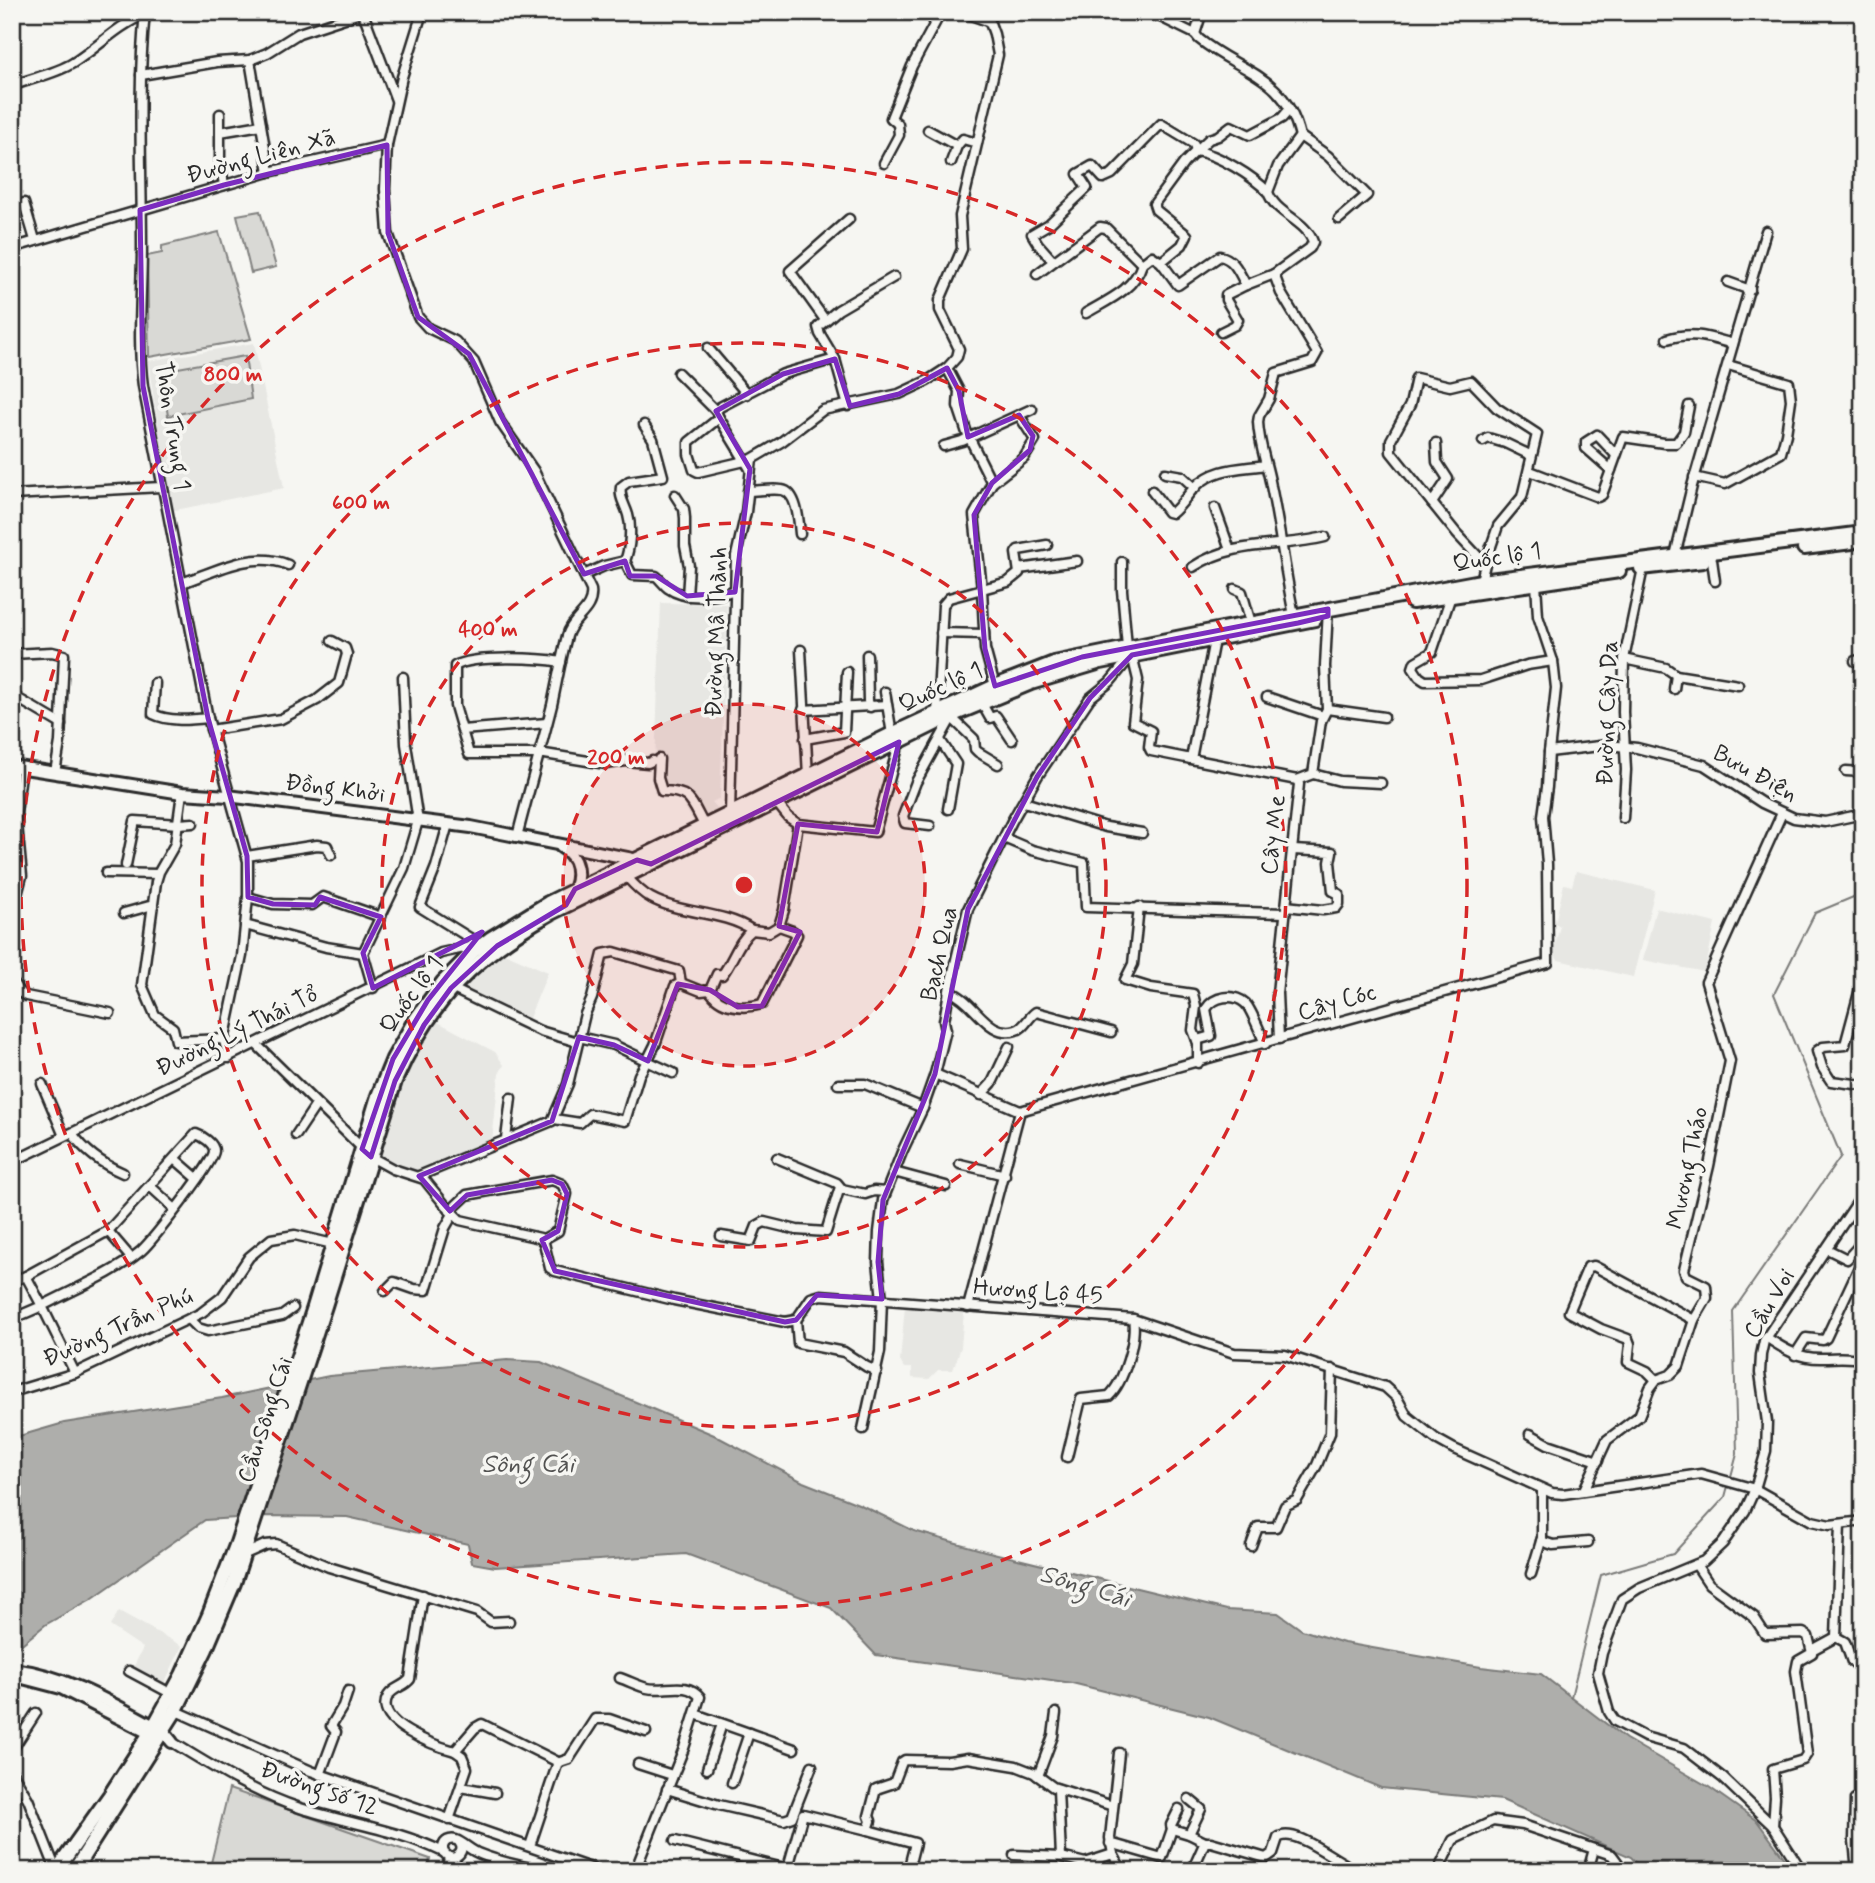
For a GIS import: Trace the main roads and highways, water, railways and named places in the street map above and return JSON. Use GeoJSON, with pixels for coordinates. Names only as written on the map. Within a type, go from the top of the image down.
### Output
{"type":"FeatureCollection","features":[{"type":"Feature","properties":{"kind":"highway","name":"Quốc lộ 1"},"geometry":{"type":"LineString","coordinates":[[319,1306],[333,1244],[402,1064],[424,1025],[451,988],[497,946],[531,924],[776,802],[937,714],[995,686],[1054,663],[1214,640],[1328,612],[1481,581],[1863,533]]}},
{"type":"Feature","properties":{"kind":"highway","name":"Quốc lộ 1"},"geometry":{"type":"LineString","coordinates":[[319,1306],[366,1153],[385,1077],[408,1030],[443,982],[481,945],[528,913],[575,889],[808,776],[981,702],[1130,651],[1294,615],[1863,541]]}},
{"type":"Feature","properties":{"kind":"highway","name":"Cầu Sông Cái"},"geometry":{"type":"LineString","coordinates":[[114,1798],[160,1734],[209,1615],[243,1548],[319,1306]]}},
{"type":"Feature","properties":{"kind":"highway"},"geometry":{"type":"LineString","coordinates":[[65,1871],[114,1798]]}},
{"type":"Feature","properties":{"kind":"highway"},"geometry":{"type":"LineString","coordinates":[[56,1871],[114,1798]]}},
{"type":"Feature","properties":{"kind":"highway"},"geometry":{"type":"LineString","coordinates":[[74,1871],[114,1798]]}},
{"type":"Feature","properties":{"kind":"main road","name":"Đồng Khởi"},"geometry":{"type":"LineString","coordinates":[[17,766],[182,793],[228,796],[447,824],[651,864]]}},
{"type":"Feature","properties":{"kind":"main road"},"geometry":{"type":"LineString","coordinates":[[555,845],[573,858],[578,875],[575,889],[566,905]]}},
{"type":"Feature","properties":{"kind":"main road"},"geometry":{"type":"LineString","coordinates":[[12,1670],[64,1680],[160,1734]]}},
{"type":"Feature","properties":{"kind":"main road"},"geometry":{"type":"LineString","coordinates":[[12,1677],[61,1688],[160,1734]]}},
{"type":"Feature","properties":{"kind":"water","name":"Sông Cái"},"geometry":{"type":"Polygon","coordinates":[[[507,1360],[541,1362],[714,1435],[803,1482],[861,1505],[914,1531],[1227,1610],[1278,1613],[1302,1630],[1344,1643],[1481,1667],[1541,1674],[1626,1739],[1709,1787],[1757,1821],[1794,1871],[1644,1871],[1631,1857],[1502,1800],[1381,1788],[1209,1717],[1072,1683],[876,1655],[831,1608],[686,1554],[495,1567],[472,1563],[468,1544],[347,1517],[266,1516],[205,1520],[93,1598],[45,1625],[17,1648],[12,1648],[12,1438],[64,1423],[222,1398],[329,1376],[507,1360]]]}},
{"type":"Feature","properties":{"kind":"waterway"},"geometry":{"type":"LineString","coordinates":[[1730,1480],[1737,1454],[1733,1311],[1841,1156],[1774,994],[1815,913],[1863,893]]}},
{"type":"Feature","properties":{"kind":"waterway"},"geometry":{"type":"LineString","coordinates":[[1571,1697],[1601,1575],[1673,1554],[1725,1497],[1728,1486]]}}]}
